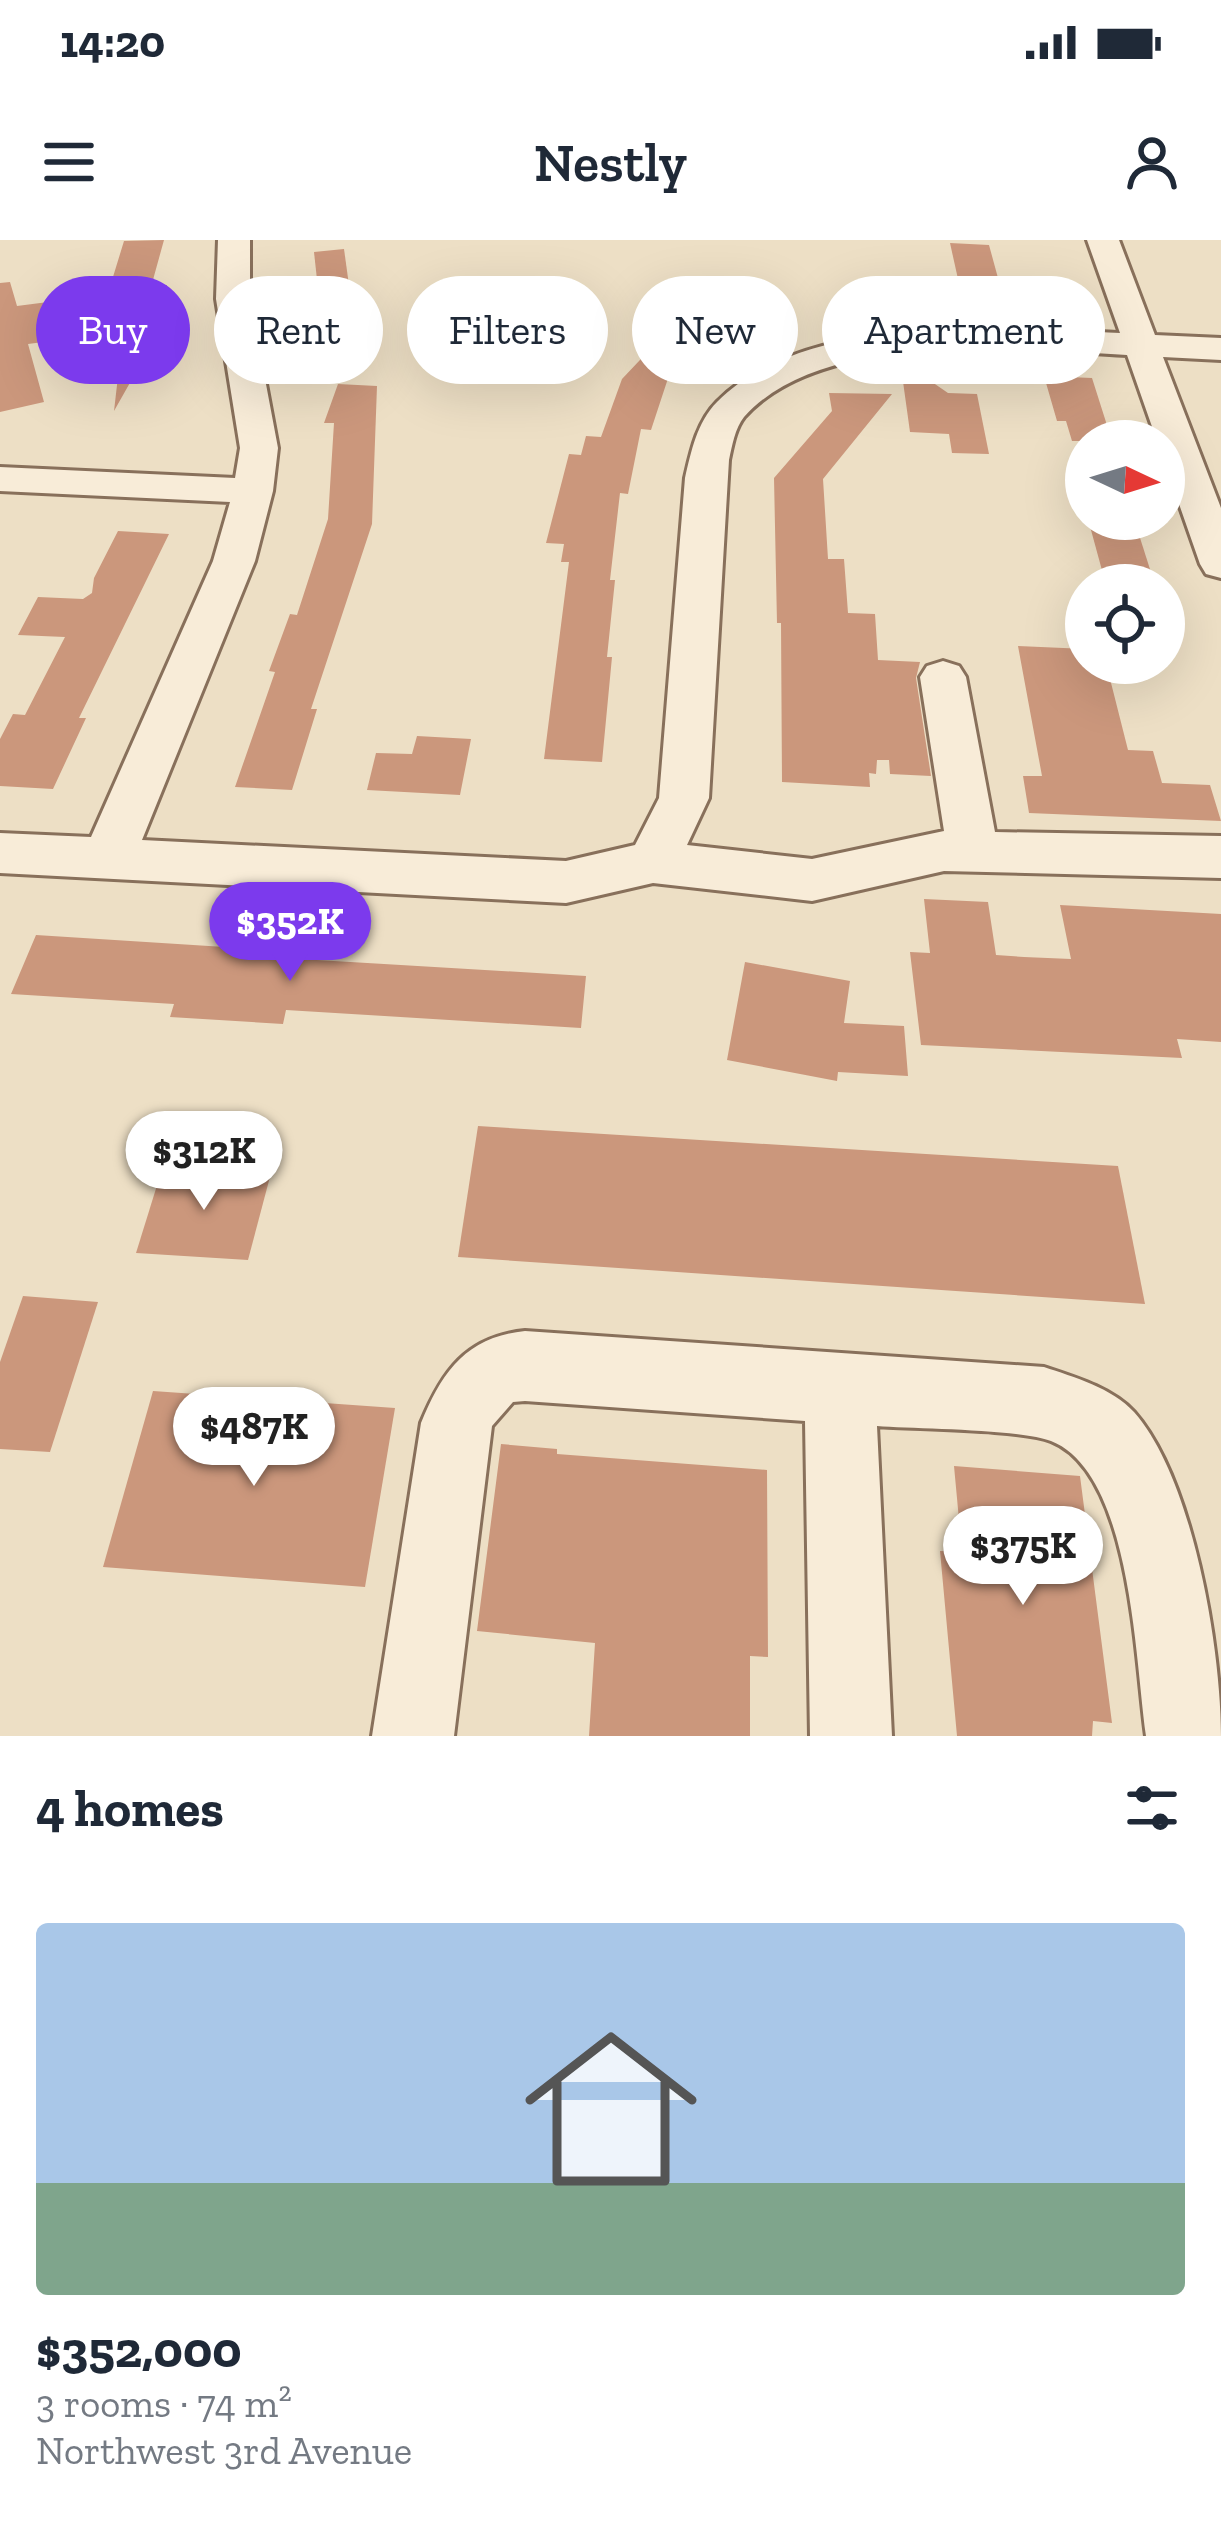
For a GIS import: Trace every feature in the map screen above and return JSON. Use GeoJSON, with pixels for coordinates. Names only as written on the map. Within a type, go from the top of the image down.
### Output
{"type":"FeatureCollection","features":[{"type":"Feature","properties":{"kind":"street"},"geometry":{"type":"LineString","coordinates":[[107,860],[234,561],[253,491],[259,448],[232,299],[234,240]]}},
{"type":"Feature","properties":{"kind":"street"},"geometry":{"type":"LineString","coordinates":[[1103,240],[1221,564]]}},
{"type":"Feature","properties":{"kind":"street"},"geometry":{"type":"LineString","coordinates":[[653,862],[684,798],[705,478],[714,440],[729,410],[771,378],[811,359],[866,345],[942,340],[1221,349]]}},
{"type":"Feature","properties":{"kind":"street"},"geometry":{"type":"LineString","coordinates":[[0,478],[253,491]]}},
{"type":"Feature","properties":{"kind":"street"},"geometry":{"type":"LineString","coordinates":[[943,677],[973,852]]}},
{"type":"Feature","properties":{"kind":"street"},"geometry":{"type":"LineString","coordinates":[[0,854],[566,882],[653,862],[812,880],[944,850],[1221,857]]}},
{"type":"Feature","properties":{"kind":"street"},"geometry":{"type":"LineString","coordinates":[[413,1736],[457,1423],[466,1399],[484,1380],[504,1369],[526,1366],[1044,1403],[1077,1414],[1108,1436],[1132,1470],[1147,1509],[1187,1736]]}},
{"type":"Feature","properties":{"kind":"street"},"geometry":{"type":"LineString","coordinates":[[840,1390],[851,1736]]}},
{"type":"Feature","properties":{"kind":"building"},"geometry":{"type":"Polygon","coordinates":[[[164,240],[154,276],[113,276],[124,241],[164,240]]]}},
{"type":"Feature","properties":{"kind":"building"},"geometry":{"type":"Polygon","coordinates":[[[950,243],[989,245],[997,276],[957,276],[950,243]]]}},
{"type":"Feature","properties":{"kind":"building"},"geometry":{"type":"Polygon","coordinates":[[[344,249],[348,276],[317,276],[314,252],[344,249]]]}},
{"type":"Feature","properties":{"kind":"building"},"geometry":{"type":"Polygon","coordinates":[[[10,282],[17,306],[36,304],[36,343],[28,344],[44,402],[0,412],[0,283],[10,282]]]}},
{"type":"Feature","properties":{"kind":"building"},"geometry":{"type":"Polygon","coordinates":[[[632,368],[632,384],[666,384],[651,430],[641,429],[628,494],[620,493],[610,580],[615,580],[607,657],[612,657],[602,762],[544,759],[569,562],[561,562],[564,544],[546,543],[569,454],[581,455],[586,436],[601,437],[622,379],[632,368]]]}},
{"type":"Feature","properties":{"kind":"building"},"geometry":{"type":"Polygon","coordinates":[[[117,384],[129,384],[114,411],[117,384]]]}},
{"type":"Feature","properties":{"kind":"building"},"geometry":{"type":"Polygon","coordinates":[[[338,384],[377,386],[372,524],[311,709],[317,709],[292,790],[235,787],[275,672],[269,671],[290,614],[297,615],[328,519],[334,423],[324,423],[338,384]]]}},
{"type":"Feature","properties":{"kind":"building"},"geometry":{"type":"Polygon","coordinates":[[[903,384],[935,384],[948,393],[977,394],[989,454],[952,453],[949,434],[910,432],[903,384]]]}},
{"type":"Feature","properties":{"kind":"building"},"geometry":{"type":"Polygon","coordinates":[[[1046,384],[1094,384],[1105,420],[1057,421],[1046,384]]]}},
{"type":"Feature","properties":{"kind":"building"},"geometry":{"type":"Polygon","coordinates":[[[829,393],[892,394],[823,479],[828,559],[844,559],[848,613],[875,614],[878,660],[920,662],[916,678],[931,776],[890,774],[889,760],[877,760],[876,774],[869,773],[870,787],[782,782],[774,478],[832,411],[829,393]]]}},
{"type":"Feature","properties":{"kind":"building"},"geometry":{"type":"Polygon","coordinates":[[[118,531],[169,534],[79,718],[86,718],[53,789],[0,786],[0,739],[13,714],[25,715],[65,637],[18,635],[38,597],[83,599],[92,593],[94,578],[118,531]]]}},
{"type":"Feature","properties":{"kind":"building"},"geometry":{"type":"Polygon","coordinates":[[[1094,540],[1141,540],[1148,564],[1100,564],[1094,540]]]}},
{"type":"Feature","properties":{"kind":"building"},"geometry":{"type":"Polygon","coordinates":[[[1018,646],[1065,648],[1065,684],[1111,684],[1128,750],[1153,751],[1162,783],[1210,785],[1221,821],[1029,813],[1023,776],[1042,776],[1018,646]]]}},
{"type":"Feature","properties":{"kind":"building"},"geometry":{"type":"Polygon","coordinates":[[[417,736],[471,739],[460,795],[367,790],[376,753],[412,754],[417,736]]]}},
{"type":"Feature","properties":{"kind":"building"},"geometry":{"type":"Polygon","coordinates":[[[924,899],[988,902],[996,955],[1024,957],[1071,959],[1060,905],[1221,914],[1221,1042],[1177,1039],[1182,1058],[921,1045],[910,952],[930,953],[924,899]]]}},
{"type":"Feature","properties":{"kind":"building"},"geometry":{"type":"Polygon","coordinates":[[[36,935],[302,952],[300,959],[586,976],[581,1028],[286,1010],[283,1024],[170,1017],[174,1004],[11,994],[36,935]]]}},
{"type":"Feature","properties":{"kind":"building"},"geometry":{"type":"Polygon","coordinates":[[[745,962],[850,981],[844,1023],[904,1026],[908,1076],[838,1072],[837,1081],[727,1060],[745,962]]]}},
{"type":"Feature","properties":{"kind":"building"},"geometry":{"type":"Polygon","coordinates":[[[478,1126],[1118,1166],[1145,1304],[458,1257],[478,1126]]]}},
{"type":"Feature","properties":{"kind":"building"},"geometry":{"type":"Polygon","coordinates":[[[163,1166],[271,1173],[248,1260],[136,1253],[163,1166]]]}},
{"type":"Feature","properties":{"kind":"building"},"geometry":{"type":"Polygon","coordinates":[[[23,1296],[98,1302],[50,1452],[0,1449],[0,1362],[23,1296]]]}},
{"type":"Feature","properties":{"kind":"building"},"geometry":{"type":"Polygon","coordinates":[[[153,1391],[395,1408],[365,1587],[103,1567],[153,1391]]]}},
{"type":"Feature","properties":{"kind":"building"},"geometry":{"type":"Polygon","coordinates":[[[501,1444],[557,1449],[557,1454],[767,1470],[768,1657],[750,1656],[750,1736],[589,1736],[595,1643],[477,1631],[501,1444]]]}},
{"type":"Feature","properties":{"kind":"building"},"geometry":{"type":"Polygon","coordinates":[[[954,1466],[1080,1476],[1112,1723],[1093,1721],[1092,1736],[957,1736],[940,1551],[962,1552],[954,1466]]]}}]}
